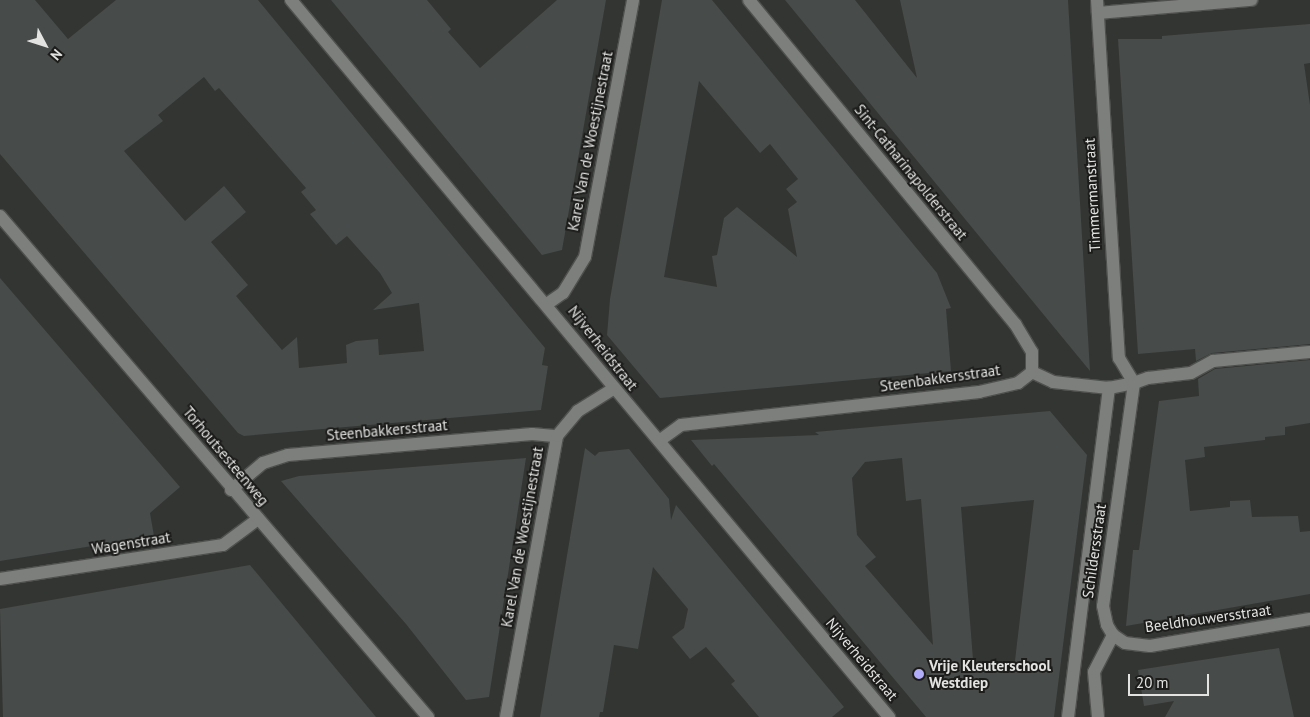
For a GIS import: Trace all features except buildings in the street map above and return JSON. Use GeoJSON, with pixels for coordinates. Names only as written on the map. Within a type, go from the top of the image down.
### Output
{"type":"FeatureCollection","features":[{"type":"Feature","properties":{"kind":"street","name":"Nijverheidstraat"},"geometry":{"type":"LineString","coordinates":[[291,0],[547,304],[613,389],[659,441],[889,717]]}},
{"type":"Feature","properties":{"kind":"street","name":"Karel Van de Woestijnestraat"},"geometry":{"type":"LineString","coordinates":[[547,304],[563,293],[585,257],[633,0]]}},
{"type":"Feature","properties":{"kind":"street","name":"Sint-Catharinapolderstraat"},"geometry":{"type":"LineString","coordinates":[[749,0],[1015,324],[1032,352],[1032,372]]}},
{"type":"Feature","properties":{"kind":"street","name":"Timmermanstraat"},"geometry":{"type":"LineString","coordinates":[[1097,0],[1118,358],[1134,383]]}},
{"type":"Feature","properties":{"kind":"street"},"geometry":{"type":"LineString","coordinates":[[1098,13],[1251,0]]}},
{"type":"Feature","properties":{"kind":"street","name":"Torhoutsesteenweg"},"geometry":{"type":"LineString","coordinates":[[0,216],[231,490],[428,717]]}},
{"type":"Feature","properties":{"kind":"street"},"geometry":{"type":"LineString","coordinates":[[1032,372],[1046,381],[1109,388],[1148,378],[1191,373],[1213,361],[1310,352]]}},
{"type":"Feature","properties":{"kind":"street","name":"Steenbakkersstraat"},"geometry":{"type":"LineString","coordinates":[[659,441],[681,425],[979,392],[1018,383],[1032,372]]}},
{"type":"Feature","properties":{"kind":"street","name":"Schildersstraat"},"geometry":{"type":"LineString","coordinates":[[1113,635],[1106,625],[1103,606],[1134,383]]}},
{"type":"Feature","properties":{"kind":"street","name":"Schildersstraat"},"geometry":{"type":"LineString","coordinates":[[1068,717],[1109,388]]}},
{"type":"Feature","properties":{"kind":"street","name":"Karel Van de Woestijnestraat"},"geometry":{"type":"LineString","coordinates":[[506,717],[557,436],[578,411],[613,389]]}},
{"type":"Feature","properties":{"kind":"street","name":"Steenbakkersstraat"},"geometry":{"type":"LineString","coordinates":[[231,490],[263,463],[288,455],[532,434],[557,436]]}},
{"type":"Feature","properties":{"kind":"street","name":"Wagenstraat"},"geometry":{"type":"LineString","coordinates":[[0,579],[223,545],[258,519]]}},
{"type":"Feature","properties":{"kind":"street","name":"Beeldhouwersstraat"},"geometry":{"type":"LineString","coordinates":[[1113,635],[1124,643],[1150,646],[1310,619]]}},
{"type":"Feature","properties":{"kind":"street"},"geometry":{"type":"LineString","coordinates":[[1098,717],[1094,672],[1113,635]]}},
{"type":"Feature","properties":{"kind":"place","name":"Vrije Kleuterschool Westdiep"},"geometry":{"type":"Point","coordinates":[919,674]}}]}
